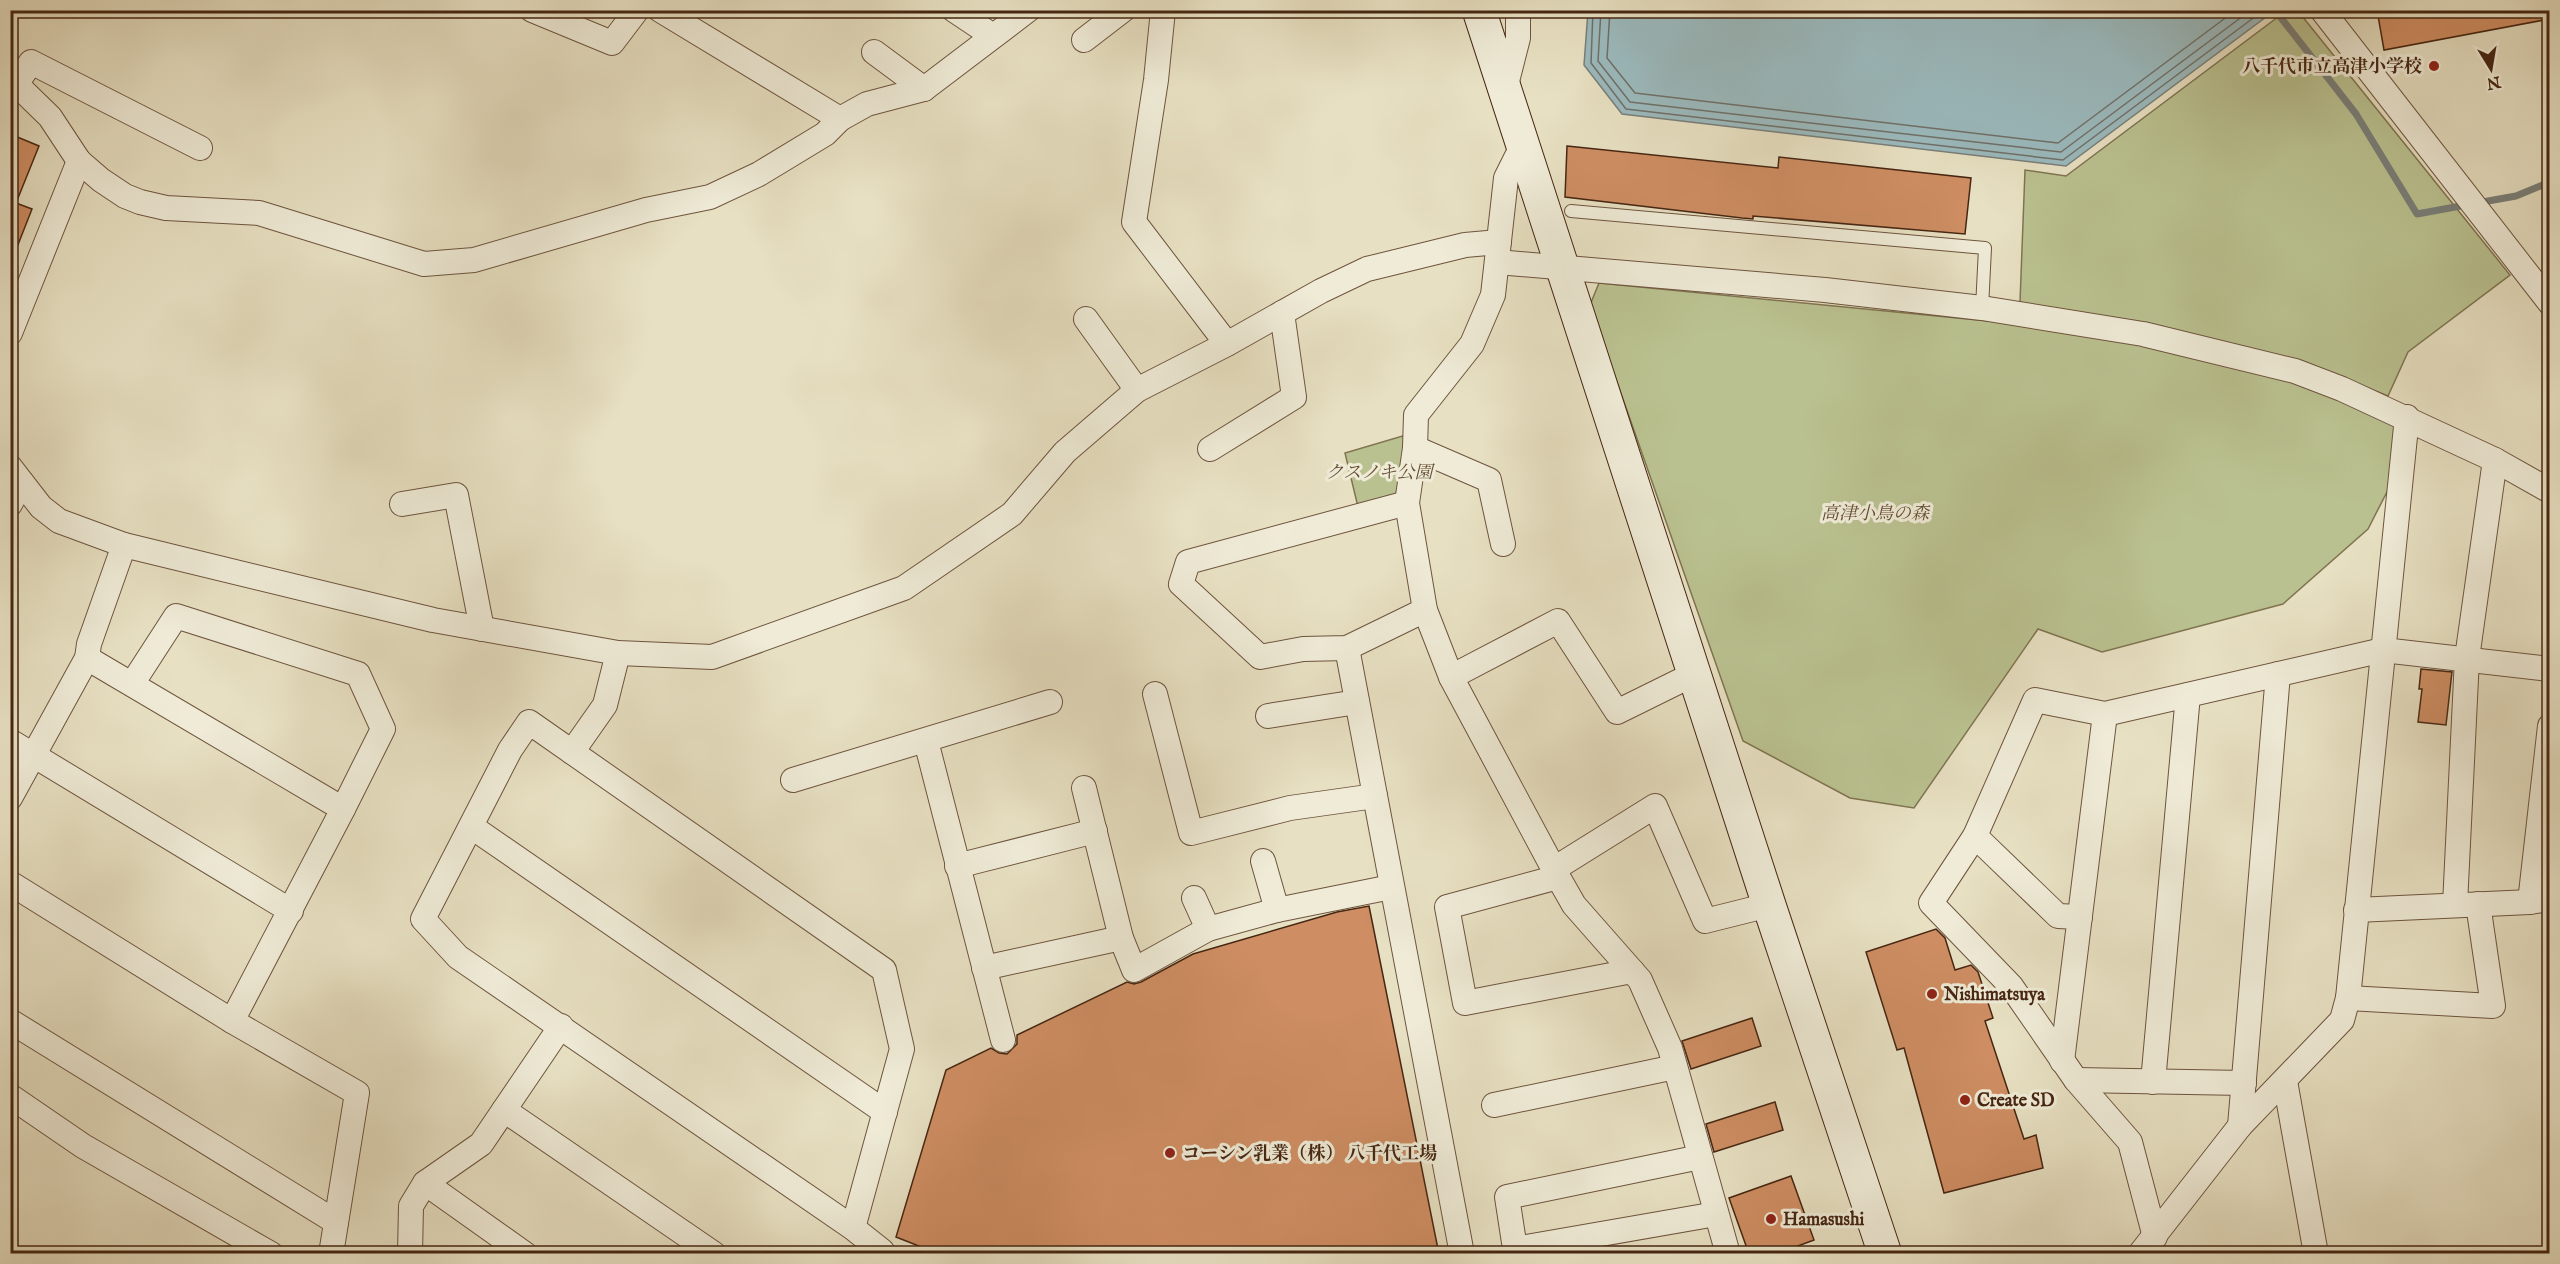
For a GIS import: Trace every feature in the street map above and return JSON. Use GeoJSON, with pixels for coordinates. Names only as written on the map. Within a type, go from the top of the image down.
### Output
{"type":"FeatureCollection","features":[{"type":"Feature","properties":{"kind":"street"},"geometry":{"type":"LineString","coordinates":[[532,10],[612,43],[637,10]]}},
{"type":"Feature","properties":{"kind":"street"},"geometry":{"type":"LineString","coordinates":[[660,10],[840,119]]}},
{"type":"Feature","properties":{"kind":"street"},"geometry":{"type":"LineString","coordinates":[[954,10],[993,36]]}},
{"type":"Feature","properties":{"kind":"street"},"geometry":{"type":"LineString","coordinates":[[200,148],[31,62],[14,81],[50,117],[79,161],[101,180],[125,196],[140,202],[166,208],[260,213],[424,264],[474,261],[646,210],[710,197],[759,174],[825,135],[840,119],[867,104],[924,89],[1028,10]]}},
{"type":"Feature","properties":{"kind":"street"},"geometry":{"type":"LineString","coordinates":[[1084,40],[1123,10]]}},
{"type":"Feature","properties":{"kind":"street"},"geometry":{"type":"LineString","coordinates":[[1162,10],[1156,80],[1134,222],[1227,344]]}},
{"type":"Feature","properties":{"kind":"street"},"geometry":{"type":"LineString","coordinates":[[1479,10],[1769,905],[1885,1254]]}},
{"type":"Feature","properties":{"kind":"street"},"geometry":{"type":"LineString","coordinates":[[1505,89],[1518,38],[1518,10]]}},
{"type":"Feature","properties":{"kind":"street"},"geometry":{"type":"LineString","coordinates":[[2322,10],[2550,303]]}},
{"type":"Feature","properties":{"kind":"street"},"geometry":{"type":"LineString","coordinates":[[874,52],[924,89]]}},
{"type":"Feature","properties":{"kind":"street"},"geometry":{"type":"LineString","coordinates":[[1523,144],[1506,178],[1493,294],[1473,344],[1416,415],[1415,448],[1407,503],[1425,610],[1451,677],[1574,905],[1640,980],[1670,1048],[1728,1254]]}},
{"type":"Feature","properties":{"kind":"street"},"geometry":{"type":"LineString","coordinates":[[10,333],[79,161]]}},
{"type":"Feature","properties":{"kind":"street"},"geometry":{"type":"LineString","coordinates":[[16,475],[41,507],[58,521],[124,546],[433,620],[618,653],[712,657],[904,588],[1012,514],[1065,452],[1137,390],[1366,269],[1465,245],[1562,266],[1825,290],[1982,308],[2143,334],[2295,371],[2407,417],[2496,460],[2550,491]]}},
{"type":"Feature","properties":{"kind":"street"},"geometry":{"type":"LineString","coordinates":[[1210,449],[1294,397],[1282,314]]}},
{"type":"Feature","properties":{"kind":"street"},"geometry":{"type":"LineString","coordinates":[[1086,319],[1137,390]]}},
{"type":"Feature","properties":{"kind":"street"},"geometry":{"type":"LineString","coordinates":[[2148,1245],[2240,1126],[2342,1020],[2348,998],[2407,417]]}},
{"type":"Feature","properties":{"kind":"street"},"geometry":{"type":"LineString","coordinates":[[1415,448],[1489,480],[1503,544]]}},
{"type":"Feature","properties":{"kind":"street"},"geometry":{"type":"LineString","coordinates":[[2455,905],[2467,658],[2496,460]]}},
{"type":"Feature","properties":{"kind":"street"},"geometry":{"type":"LineString","coordinates":[[10,504],[16,475]]}},
{"type":"Feature","properties":{"kind":"street"},"geometry":{"type":"LineString","coordinates":[[402,504],[456,495],[482,629]]}},
{"type":"Feature","properties":{"kind":"street"},"geometry":{"type":"LineString","coordinates":[[1407,503],[1188,562],[1181,584],[1260,657],[1303,649],[1347,648],[1425,610]]}},
{"type":"Feature","properties":{"kind":"street"},"geometry":{"type":"LineString","coordinates":[[10,798],[87,657],[89,644],[124,546]]}},
{"type":"Feature","properties":{"kind":"street"},"geometry":{"type":"LineString","coordinates":[[132,684],[176,616],[358,674],[383,729],[291,911],[232,1021]]}},
{"type":"Feature","properties":{"kind":"street"},"geometry":{"type":"LineString","coordinates":[[1451,677],[1558,621],[1617,712],[1694,674]]}},
{"type":"Feature","properties":{"kind":"street"},"geometry":{"type":"LineString","coordinates":[[1347,648],[1462,1254]]}},
{"type":"Feature","properties":{"kind":"street"},"geometry":{"type":"LineString","coordinates":[[2148,1245],[2130,1142],[2069,1071],[2011,986],[1931,903],[1974,836],[2036,700],[2106,714],[2383,650],[2550,669]]}},
{"type":"Feature","properties":{"kind":"street"},"geometry":{"type":"LineString","coordinates":[[572,752],[605,705],[618,653]]}},
{"type":"Feature","properties":{"kind":"street"},"geometry":{"type":"LineString","coordinates":[[87,657],[343,809]]}},
{"type":"Feature","properties":{"kind":"street"},"geometry":{"type":"LineString","coordinates":[[2240,1126],[2278,674]]}},
{"type":"Feature","properties":{"kind":"street"},"geometry":{"type":"LineString","coordinates":[[1155,694],[1191,833],[1290,808],[1375,796]]}},
{"type":"Feature","properties":{"kind":"street"},"geometry":{"type":"LineString","coordinates":[[2153,1082],[2188,695]]}},
{"type":"Feature","properties":{"kind":"street"},"geometry":{"type":"LineString","coordinates":[[793,780],[1050,702]]}},
{"type":"Feature","properties":{"kind":"street"},"geometry":{"type":"LineString","coordinates":[[1268,716],[1357,702]]}},
{"type":"Feature","properties":{"kind":"street"},"geometry":{"type":"LineString","coordinates":[[2069,1071],[2080,917],[2106,714]]}},
{"type":"Feature","properties":{"kind":"street"},"geometry":{"type":"LineString","coordinates":[[853,1227],[902,1049],[884,970],[529,722],[510,750],[423,919],[458,957],[853,1227],[882,1251]]}},
{"type":"Feature","properties":{"kind":"street"},"geometry":{"type":"LineString","coordinates":[[2356,910],[2540,900],[2550,726]]}},
{"type":"Feature","properties":{"kind":"street"},"geometry":{"type":"LineString","coordinates":[[10,741],[35,754],[291,911]]}},
{"type":"Feature","properties":{"kind":"street"},"geometry":{"type":"LineString","coordinates":[[926,741],[1003,1040]]}},
{"type":"Feature","properties":{"kind":"street"},"geometry":{"type":"LineString","coordinates":[[1084,788],[1121,938],[1134,970],[1208,929],[1277,910],[1391,887]]}},
{"type":"Feature","properties":{"kind":"street"},"geometry":{"type":"LineString","coordinates":[[1632,971],[1465,1003],[1447,907],[1556,873],[1655,807],[1705,921],[1769,905]]}},
{"type":"Feature","properties":{"kind":"street"},"geometry":{"type":"LineString","coordinates":[[472,827],[885,1112]]}},
{"type":"Feature","properties":{"kind":"street"},"geometry":{"type":"LineString","coordinates":[[957,866],[1095,831]]}},
{"type":"Feature","properties":{"kind":"street"},"geometry":{"type":"LineString","coordinates":[[1974,836],[2058,916],[2080,917]]}},
{"type":"Feature","properties":{"kind":"street"},"geometry":{"type":"LineString","coordinates":[[1263,861],[1277,910]]}},
{"type":"Feature","properties":{"kind":"street"},"geometry":{"type":"LineString","coordinates":[[10,883],[232,1021],[357,1093],[331,1254]]}},
{"type":"Feature","properties":{"kind":"street"},"geometry":{"type":"LineString","coordinates":[[1194,898],[1208,929]]}},
{"type":"Feature","properties":{"kind":"street"},"geometry":{"type":"LineString","coordinates":[[2348,998],[2493,1006],[2478,904]]}},
{"type":"Feature","properties":{"kind":"street"},"geometry":{"type":"LineString","coordinates":[[984,968],[1121,938]]}},
{"type":"Feature","properties":{"kind":"street"},"geometry":{"type":"LineString","coordinates":[[10,1021],[336,1222]]}},
{"type":"Feature","properties":{"kind":"street"},"geometry":{"type":"LineString","coordinates":[[410,1254],[411,1206],[424,1183],[481,1144],[561,1026]]}},
{"type":"Feature","properties":{"kind":"street"},"geometry":{"type":"LineString","coordinates":[[1494,1105],[1675,1067]]}},
{"type":"Feature","properties":{"kind":"street"},"geometry":{"type":"LineString","coordinates":[[2069,1071],[2153,1082],[2244,1083]]}},
{"type":"Feature","properties":{"kind":"street"},"geometry":{"type":"LineString","coordinates":[[2285,1081],[2316,1254]]}},
{"type":"Feature","properties":{"kind":"street"},"geometry":{"type":"LineString","coordinates":[[10,1096],[83,1146],[271,1254]]}},
{"type":"Feature","properties":{"kind":"street"},"geometry":{"type":"LineString","coordinates":[[504,1110],[714,1254]]}},
{"type":"Feature","properties":{"kind":"street"},"geometry":{"type":"LineString","coordinates":[[1700,1157],[1507,1197],[1515,1249],[1716,1214]]}},
{"type":"Feature","properties":{"kind":"street"},"geometry":{"type":"LineString","coordinates":[[424,1183],[525,1254]]}},
{"type":"Feature","properties":{"kind":"lane"},"geometry":{"type":"LineString","coordinates":[[1571,211],[1985,248],[1982,308]]}},
{"type":"Feature","properties":{"kind":"green space"},"geometry":{"type":"Polygon","coordinates":[[[2286,11],[2298,11],[2510,275],[2408,352],[2388,396],[2300,360],[2020,302],[2025,170],[2066,176],[2286,11]]]}},
{"type":"Feature","properties":{"kind":"green space","name":"高津小鳥の森"},"geometry":{"type":"Polygon","coordinates":[[[1599,283],[2089,331],[2301,383],[2396,424],[2390,486],[2368,529],[2283,604],[2102,652],[2038,629],[1914,808],[1850,798],[1743,741],[1590,305],[1599,283]]]}},
{"type":"Feature","properties":{"kind":"green space","name":"クスノキ公園"},"geometry":{"type":"Polygon","coordinates":[[[1406,435],[1404,499],[1359,511],[1345,453],[1406,435]]]}},
{"type":"Feature","properties":{"kind":"water"},"geometry":{"type":"Polygon","coordinates":[[[1588,10],[2274,11],[2066,166],[1622,114],[1584,65],[1588,10]]]}},
{"type":"Feature","properties":{"kind":"building"},"geometry":{"type":"Polygon","coordinates":[[[2377,10],[2543,10],[2544,20],[2384,50],[2377,10]]]}},
{"type":"Feature","properties":{"kind":"building"},"geometry":{"type":"Polygon","coordinates":[[[10,134],[39,146],[16,203],[32,209],[12,260],[10,134]]]}},
{"type":"Feature","properties":{"kind":"building"},"geometry":{"type":"Polygon","coordinates":[[[1567,146],[1778,168],[1779,157],[1971,178],[1965,234],[1753,216],[1753,219],[1742,218],[1565,197],[1567,146]]]}},
{"type":"Feature","properties":{"kind":"building"},"geometry":{"type":"Polygon","coordinates":[[[2421,669],[2452,672],[2446,725],[2418,722],[2422,689],[2419,689],[2421,669]]]}},
{"type":"Feature","properties":{"kind":"building","name":"コーシン乳業（株） 八千代工場"},"geometry":{"type":"Polygon","coordinates":[[[1369,906],[1439,1254],[939,1254],[896,1237],[946,1070],[991,1048],[999,1053],[1007,1054],[1017,1044],[1017,1035],[1127,982],[1134,984],[1141,982],[1193,954],[1337,912],[1369,906]]]}},
{"type":"Feature","properties":{"kind":"building"},"geometry":{"type":"Polygon","coordinates":[[[1936,929],[1945,938],[1955,970],[1971,965],[1978,972],[1993,1018],[1985,1021],[2024,1139],[2036,1135],[2043,1168],[1944,1193],[1904,1048],[1897,1050],[1866,952],[1936,929]]]}},
{"type":"Feature","properties":{"kind":"building"},"geometry":{"type":"Polygon","coordinates":[[[1752,1018],[1761,1046],[1691,1069],[1682,1041],[1752,1018]]]}},
{"type":"Feature","properties":{"kind":"building"},"geometry":{"type":"Polygon","coordinates":[[[1775,1102],[1783,1130],[1714,1152],[1706,1124],[1775,1102]]]}},
{"type":"Feature","properties":{"kind":"building","name":"Hamasushi"},"geometry":{"type":"Polygon","coordinates":[[[1791,1176],[1814,1240],[1776,1254],[1749,1254],[1729,1198],[1791,1176]]]}},
{"type":"Feature","properties":{"kind":"waterway"},"geometry":{"type":"LineString","coordinates":[[2275,10],[2356,114],[2417,214],[2466,205]]}},
{"type":"Feature","properties":{"kind":"waterway"},"geometry":{"type":"LineString","coordinates":[[2477,203],[2516,196],[2550,182]]}},
{"type":"Feature","properties":{"kind":"place","name":"八千代市立高津小学校"},"geometry":{"type":"Point","coordinates":[2434,66]}},
{"type":"Feature","properties":{"kind":"place","name":"Nishimatsuya"},"geometry":{"type":"Point","coordinates":[1932,994]}},
{"type":"Feature","properties":{"kind":"place","name":"Create SD"},"geometry":{"type":"Point","coordinates":[1965,1100]}},
{"type":"Feature","properties":{"kind":"place","name":"コーシン乳業（株） 八千代工場"},"geometry":{"type":"Point","coordinates":[1170,1153]}},
{"type":"Feature","properties":{"kind":"place","name":"Hamasushi"},"geometry":{"type":"Point","coordinates":[1771,1219]}}]}
